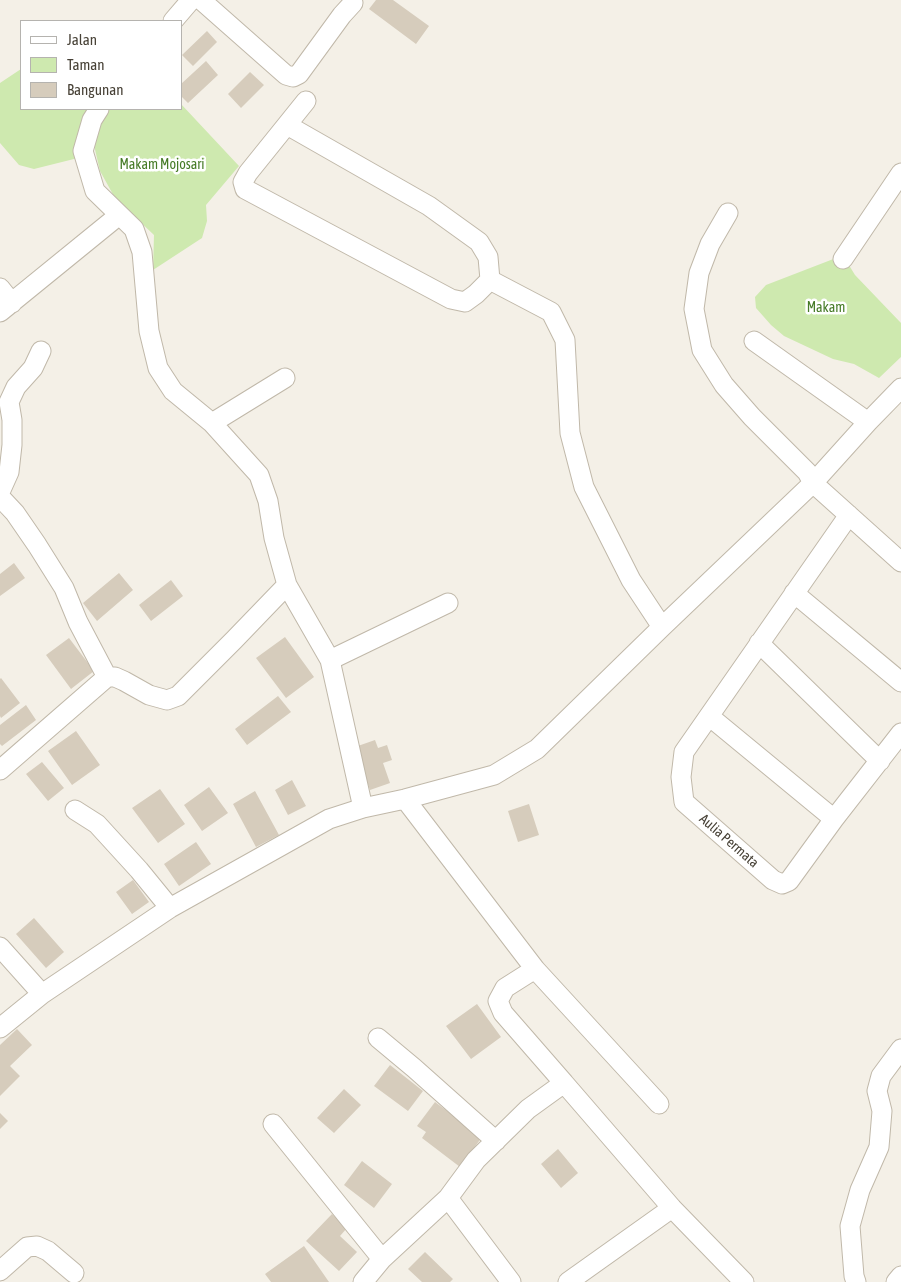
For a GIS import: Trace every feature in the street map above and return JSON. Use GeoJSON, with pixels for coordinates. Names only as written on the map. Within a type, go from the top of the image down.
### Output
{"type":"FeatureCollection","features":[{"type":"Feature","properties":{"kind":"street"},"geometry":{"type":"LineString","coordinates":[[174,20],[191,0]]}},
{"type":"Feature","properties":{"kind":"street"},"geometry":{"type":"LineString","coordinates":[[201,0],[286,75],[293,77],[299,74],[353,3]]}},
{"type":"Feature","properties":{"kind":"street"},"geometry":{"type":"LineString","coordinates":[[287,125],[429,206],[479,242],[488,257],[490,280],[465,302],[451,299],[245,190],[244,182],[248,173],[306,101]]}},
{"type":"Feature","properties":{"kind":"street"},"geometry":{"type":"LineString","coordinates":[[98,110],[92,120],[82,151],[95,192],[118,216],[134,229],[142,252],[149,332],[158,368],[173,391],[212,423],[259,475],[268,501],[274,538],[287,585],[330,660],[363,808]]}},
{"type":"Feature","properties":{"kind":"street"},"geometry":{"type":"LineString","coordinates":[[844,259],[901,173]]}},
{"type":"Feature","properties":{"kind":"street"},"geometry":{"type":"LineString","coordinates":[[728,214],[710,244],[699,273],[694,309],[702,350],[724,385],[752,417],[807,472],[813,483],[901,562]]}},
{"type":"Feature","properties":{"kind":"street"},"geometry":{"type":"LineString","coordinates":[[0,288],[6,307],[118,216]]}},
{"type":"Feature","properties":{"kind":"street"},"geometry":{"type":"LineString","coordinates":[[490,280],[551,312],[565,340],[570,433],[584,487],[631,580],[662,627]]}},
{"type":"Feature","properties":{"kind":"street"},"geometry":{"type":"LineString","coordinates":[[754,341],[868,422]]}},
{"type":"Feature","properties":{"kind":"street"},"geometry":{"type":"LineString","coordinates":[[0,492],[9,472],[11,454],[12,420],[9,402],[16,387],[33,368],[41,351]]}},
{"type":"Feature","properties":{"kind":"street"},"geometry":{"type":"LineString","coordinates":[[212,423],[285,378]]}},
{"type":"Feature","properties":{"kind":"street"},"geometry":{"type":"LineString","coordinates":[[0,1028],[42,994],[170,908],[329,819],[363,808],[405,799],[494,775],[537,749],[813,483],[901,388]]}},
{"type":"Feature","properties":{"kind":"street"},"geometry":{"type":"LineString","coordinates":[[0,497],[15,513],[38,545],[64,588],[78,622],[107,677]]}},
{"type":"Feature","properties":{"kind":"street","name":"Aulia Permata"},"geometry":{"type":"LineString","coordinates":[[849,515],[684,752],[681,777],[684,802],[773,880],[782,884],[789,881],[834,819],[901,733]]}},
{"type":"Feature","properties":{"kind":"street"},"geometry":{"type":"LineString","coordinates":[[0,768],[107,677],[124,681],[149,695],[167,700],[178,696],[287,585]]}},
{"type":"Feature","properties":{"kind":"street"},"geometry":{"type":"LineString","coordinates":[[794,593],[901,682]]}},
{"type":"Feature","properties":{"kind":"street"},"geometry":{"type":"LineString","coordinates":[[330,660],[448,603]]}},
{"type":"Feature","properties":{"kind":"street"},"geometry":{"type":"LineString","coordinates":[[759,643],[880,761]]}},
{"type":"Feature","properties":{"kind":"street"},"geometry":{"type":"LineString","coordinates":[[709,716],[834,819]]}},
{"type":"Feature","properties":{"kind":"street"},"geometry":{"type":"LineString","coordinates":[[405,799],[535,968],[659,1104]]}},
{"type":"Feature","properties":{"kind":"street"},"geometry":{"type":"LineString","coordinates":[[75,810],[97,824],[139,870],[170,908]]}},
{"type":"Feature","properties":{"kind":"street"},"geometry":{"type":"LineString","coordinates":[[0,947],[42,994]]}},
{"type":"Feature","properties":{"kind":"street"},"geometry":{"type":"LineString","coordinates":[[535,968],[505,988],[498,1001],[503,1013],[672,1208],[744,1282]]}},
{"type":"Feature","properties":{"kind":"street"},"geometry":{"type":"LineString","coordinates":[[378,1038],[496,1141]]}},
{"type":"Feature","properties":{"kind":"street"},"geometry":{"type":"LineString","coordinates":[[856,1282],[850,1226],[860,1190],[879,1147],[882,1111],[877,1090],[881,1076],[901,1049]]}},
{"type":"Feature","properties":{"kind":"street"},"geometry":{"type":"LineString","coordinates":[[363,1282],[382,1260],[448,1198],[476,1160],[528,1109],[564,1083]]}},
{"type":"Feature","properties":{"kind":"street"},"geometry":{"type":"LineString","coordinates":[[273,1124],[382,1260]]}},
{"type":"Feature","properties":{"kind":"street"},"geometry":{"type":"LineString","coordinates":[[448,1198],[511,1282]]}},
{"type":"Feature","properties":{"kind":"street"},"geometry":{"type":"LineString","coordinates":[[568,1282],[672,1208]]}},
{"type":"Feature","properties":{"kind":"street"},"geometry":{"type":"LineString","coordinates":[[0,1271],[27,1247],[37,1246],[48,1251],[74,1273]]}},
{"type":"Feature","properties":{"kind":"street"},"geometry":{"type":"LineString","coordinates":[[896,1282],[901,1276]]}},
{"type":"Feature","properties":{"kind":"green space"},"geometry":{"type":"Polygon","coordinates":[[[20,70],[20,110],[87,110],[79,135],[78,158],[34,169],[19,165],[0,143],[0,83],[20,70]]]}},
{"type":"Feature","properties":{"kind":"green space","name":"Makam Mojosari"},"geometry":{"type":"Polygon","coordinates":[[[182,105],[239,166],[206,205],[207,221],[202,238],[153,270],[154,235],[115,198],[100,171],[93,141],[100,121],[107,110],[182,110],[182,105]]]}},
{"type":"Feature","properties":{"kind":"green space","name":"Makam"},"geometry":{"type":"Polygon","coordinates":[[[836,258],[847,262],[855,275],[901,323],[901,357],[879,378],[854,364],[833,359],[784,336],[756,308],[755,297],[766,285],[836,258]]]}},
{"type":"Feature","properties":{"kind":"building"},"geometry":{"type":"Polygon","coordinates":[[[376,0],[393,0],[429,26],[416,44],[369,9],[376,0]]]}},
{"type":"Feature","properties":{"kind":"building"},"geometry":{"type":"Polygon","coordinates":[[[207,31],[217,42],[193,66],[182,55],[207,31]]]}},
{"type":"Feature","properties":{"kind":"building"},"geometry":{"type":"Polygon","coordinates":[[[206,61],[218,75],[188,103],[182,97],[182,83],[206,61]]]}},
{"type":"Feature","properties":{"kind":"building"},"geometry":{"type":"Polygon","coordinates":[[[250,72],[264,85],[241,108],[228,94],[250,72]]]}},
{"type":"Feature","properties":{"kind":"building"},"geometry":{"type":"Polygon","coordinates":[[[14,563],[25,578],[0,596],[0,574],[14,563]]]}},
{"type":"Feature","properties":{"kind":"building"},"geometry":{"type":"Polygon","coordinates":[[[119,573],[133,590],[97,621],[83,603],[119,573]]]}},
{"type":"Feature","properties":{"kind":"building"},"geometry":{"type":"Polygon","coordinates":[[[171,580],[183,596],[151,621],[139,605],[171,580]]]}},
{"type":"Feature","properties":{"kind":"building"},"geometry":{"type":"Polygon","coordinates":[[[285,637],[314,677],[286,698],[256,658],[285,637]]]}},
{"type":"Feature","properties":{"kind":"building"},"geometry":{"type":"Polygon","coordinates":[[[69,638],[94,671],[71,689],[46,655],[69,638]]]}},
{"type":"Feature","properties":{"kind":"building"},"geometry":{"type":"Polygon","coordinates":[[[0,679],[20,703],[1,718],[0,679]]]}},
{"type":"Feature","properties":{"kind":"building"},"geometry":{"type":"Polygon","coordinates":[[[278,696],[291,712],[247,745],[235,729],[278,696]]]}},
{"type":"Feature","properties":{"kind":"building"},"geometry":{"type":"Polygon","coordinates":[[[26,705],[36,720],[2,746],[0,744],[0,725],[26,705]]]}},
{"type":"Feature","properties":{"kind":"building"},"geometry":{"type":"Polygon","coordinates":[[[76,731],[100,765],[72,785],[48,751],[76,731]]]}},
{"type":"Feature","properties":{"kind":"building"},"geometry":{"type":"Polygon","coordinates":[[[375,740],[378,748],[387,745],[392,760],[383,763],[390,783],[370,790],[355,747],[375,740]]]}},
{"type":"Feature","properties":{"kind":"building"},"geometry":{"type":"Polygon","coordinates":[[[42,762],[64,788],[48,801],[26,774],[42,762]]]}},
{"type":"Feature","properties":{"kind":"building"},"geometry":{"type":"Polygon","coordinates":[[[292,780],[306,806],[288,815],[275,790],[292,780]]]}},
{"type":"Feature","properties":{"kind":"building"},"geometry":{"type":"Polygon","coordinates":[[[209,787],[228,813],[202,831],[184,805],[209,787]]]}},
{"type":"Feature","properties":{"kind":"building"},"geometry":{"type":"Polygon","coordinates":[[[160,789],[185,824],[158,843],[132,808],[160,789]]]}},
{"type":"Feature","properties":{"kind":"building"},"geometry":{"type":"Polygon","coordinates":[[[255,791],[279,835],[256,847],[233,804],[255,791]]]}},
{"type":"Feature","properties":{"kind":"building"},"geometry":{"type":"Polygon","coordinates":[[[529,804],[539,835],[518,842],[508,811],[529,804]]]}},
{"type":"Feature","properties":{"kind":"building"},"geometry":{"type":"Polygon","coordinates":[[[196,842],[211,864],[179,886],[164,864],[196,842]]]}},
{"type":"Feature","properties":{"kind":"building"},"geometry":{"type":"Polygon","coordinates":[[[133,880],[149,902],[132,914],[116,892],[133,880]]]}},
{"type":"Feature","properties":{"kind":"building"},"geometry":{"type":"Polygon","coordinates":[[[34,918],[64,952],[46,968],[16,934],[34,918]]]}},
{"type":"Feature","properties":{"kind":"building"},"geometry":{"type":"Polygon","coordinates":[[[477,1004],[501,1037],[471,1059],[446,1026],[477,1004]]]}},
{"type":"Feature","properties":{"kind":"building"},"geometry":{"type":"Polygon","coordinates":[[[17,1029],[32,1045],[10,1066],[20,1076],[0,1096],[0,1045],[17,1029]]]}},
{"type":"Feature","properties":{"kind":"building"},"geometry":{"type":"Polygon","coordinates":[[[390,1065],[423,1091],[408,1111],[374,1086],[390,1065]]]}},
{"type":"Feature","properties":{"kind":"building"},"geometry":{"type":"Polygon","coordinates":[[[344,1089],[361,1105],[334,1133],[317,1118],[344,1089]]]}},
{"type":"Feature","properties":{"kind":"building"},"geometry":{"type":"Polygon","coordinates":[[[435,1102],[482,1137],[460,1167],[422,1138],[426,1132],[417,1126],[435,1102]]]}},
{"type":"Feature","properties":{"kind":"building"},"geometry":{"type":"Polygon","coordinates":[[[0,1113],[8,1121],[0,1129],[0,1113]]]}},
{"type":"Feature","properties":{"kind":"building"},"geometry":{"type":"Polygon","coordinates":[[[558,1149],[578,1173],[561,1188],[541,1164],[558,1149]]]}},
{"type":"Feature","properties":{"kind":"building"},"geometry":{"type":"Polygon","coordinates":[[[362,1161],[392,1184],[374,1208],[344,1185],[362,1161]]]}},
{"type":"Feature","properties":{"kind":"building"},"geometry":{"type":"Polygon","coordinates":[[[332,1214],[347,1228],[340,1236],[357,1252],[339,1271],[306,1241],[332,1214]]]}},
{"type":"Feature","properties":{"kind":"building"},"geometry":{"type":"Polygon","coordinates":[[[304,1246],[329,1282],[271,1282],[265,1274],[304,1246]]]}},
{"type":"Feature","properties":{"kind":"building"},"geometry":{"type":"Polygon","coordinates":[[[425,1252],[453,1279],[450,1282],[422,1282],[408,1269],[425,1252]]]}}]}
